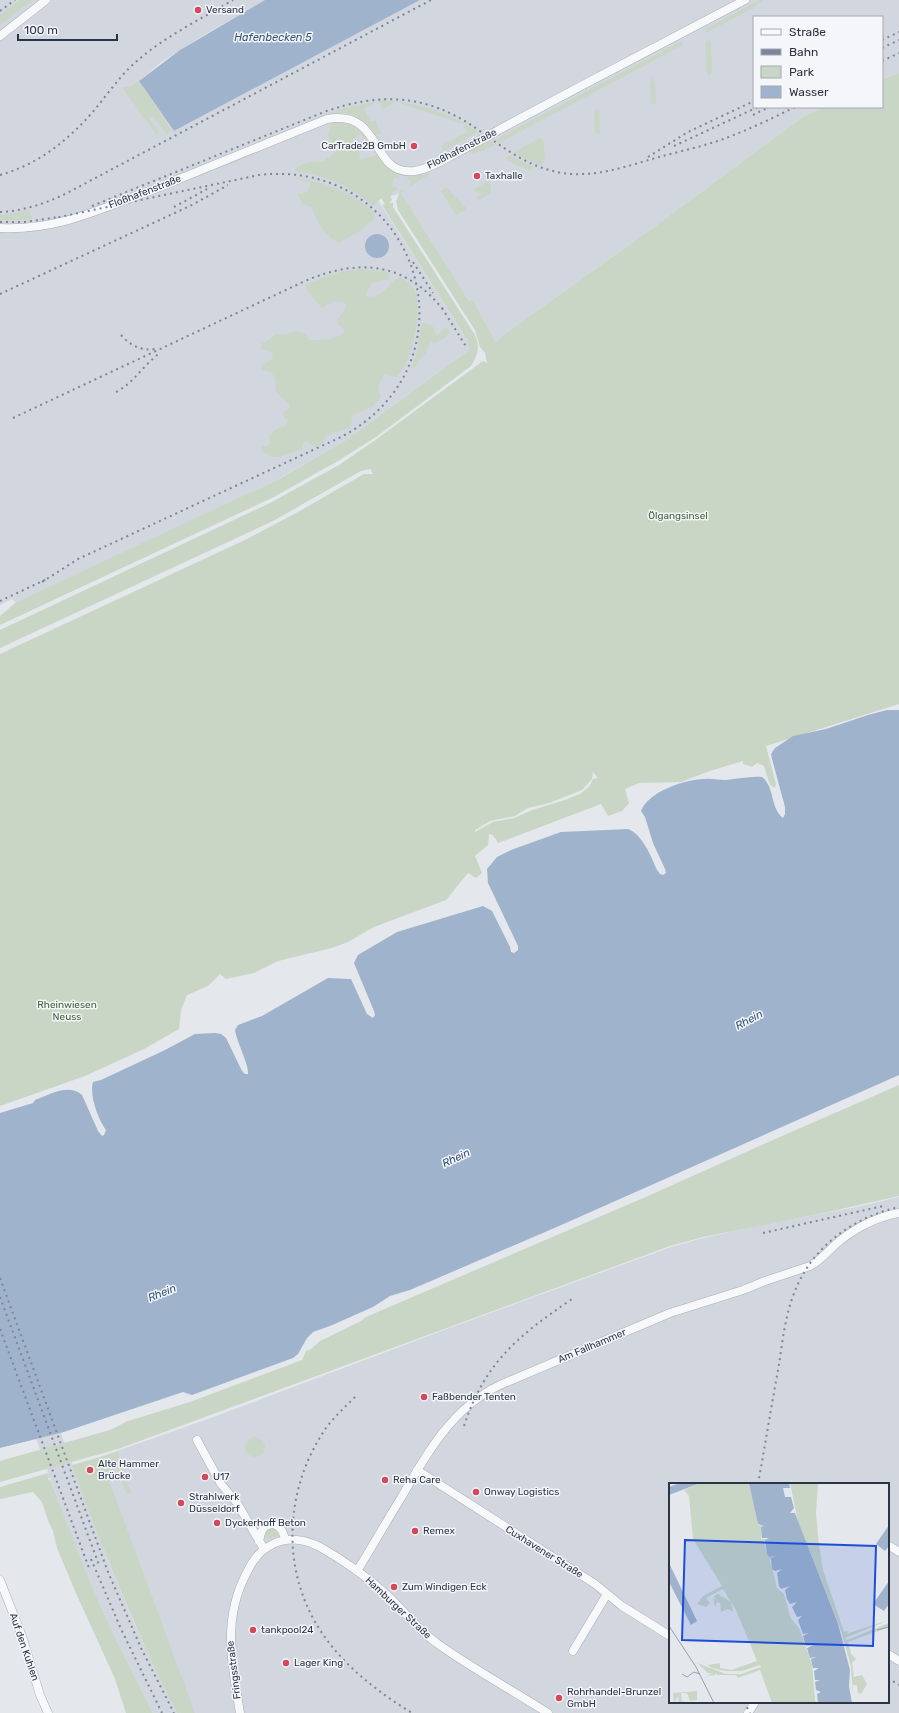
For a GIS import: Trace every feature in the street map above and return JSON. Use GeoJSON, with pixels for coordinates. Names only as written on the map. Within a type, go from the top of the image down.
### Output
{"type":"FeatureCollection","features":[{"type":"Feature","properties":{"kind":"street"},"geometry":{"type":"LineString","coordinates":[[0,36],[46,0]]}},
{"type":"Feature","properties":{"kind":"street","name":"Floßhafenstraße"},"geometry":{"type":"LineString","coordinates":[[0,228],[32,228],[65,222],[327,120],[336,118],[344,118],[361,124],[368,132],[383,157],[390,164],[406,171],[420,170],[481,140],[745,0]]}},
{"type":"Feature","properties":{"kind":"street","name":"Am Fallhammer"},"geometry":{"type":"LineString","coordinates":[[357,1571],[437,1439],[464,1409],[478,1398],[494,1388],[661,1317],[810,1266],[816,1263],[844,1238],[859,1228],[879,1219],[899,1213]]}},
{"type":"Feature","properties":{"kind":"street"},"geometry":{"type":"LineString","coordinates":[[197,1440],[221,1484],[237,1503],[264,1549]]}},
{"type":"Feature","properties":{"kind":"street","name":"Cuxhavener Straße"},"geometry":{"type":"LineString","coordinates":[[417,1470],[595,1584],[622,1606],[669,1635]]}},
{"type":"Feature","properties":{"kind":"street"},"geometry":{"type":"LineString","coordinates":[[260,1541],[262,1530],[266,1525],[271,1524],[280,1527],[284,1534],[285,1540]]}},
{"type":"Feature","properties":{"kind":"street","name":"Hamburger Straße"},"geometry":{"type":"LineString","coordinates":[[264,1549],[285,1540],[300,1540],[313,1544],[357,1571],[386,1595],[417,1627],[438,1644],[548,1713]]}},
{"type":"Feature","properties":{"kind":"street"},"geometry":{"type":"LineString","coordinates":[[889,1546],[899,1552]]}},
{"type":"Feature","properties":{"kind":"street","name":"Fringsstraße"},"geometry":{"type":"LineString","coordinates":[[240,1713],[230,1650],[233,1611],[243,1580],[256,1556],[264,1549]]}},
{"type":"Feature","properties":{"kind":"street","name":"Auf den Kuhlen"},"geometry":{"type":"LineString","coordinates":[[0,1580],[23,1639],[40,1695],[48,1713]]}},
{"type":"Feature","properties":{"kind":"street"},"geometry":{"type":"LineString","coordinates":[[573,1651],[607,1594]]}},
{"type":"Feature","properties":{"kind":"street"},"geometry":{"type":"LineString","coordinates":[[889,1655],[899,1661]]}},
{"type":"Feature","properties":{"kind":"street"},"geometry":{"type":"LineString","coordinates":[[748,1713],[754,1703]]}},
{"type":"Feature","properties":{"kind":"shaded area"},"geometry":{"type":"Polygon","coordinates":[[[0,0],[265,0],[202,36],[160,63],[139,81],[174,131],[420,0],[899,0],[899,73],[883,80],[883,16],[753,16],[753,108],[822,108],[804,116],[650,230],[503,335],[496,342],[472,299],[469,301],[401,193],[378,200],[469,343],[469,350],[346,440],[282,477],[197,519],[16,603],[12,599],[0,605],[0,0]]]}},
{"type":"Feature","properties":{"kind":"shaded area"},"geometry":{"type":"Polygon","coordinates":[[[899,1197],[899,1713],[193,1713],[100,1457],[219,1415],[455,1326],[671,1247],[760,1225],[857,1207],[899,1197]]]}},
{"type":"Feature","properties":{"kind":"shaded area"},"geometry":{"type":"Polygon","coordinates":[[[0,1267],[108,1561],[134,1623],[177,1713],[153,1713],[113,1633],[90,1582],[68,1527],[0,1339],[0,1267]]]}},
{"type":"Feature","properties":{"kind":"green space"},"geometry":{"type":"Polygon","coordinates":[[[20,0],[32,0],[0,25],[0,15],[20,0]]]}},
{"type":"Feature","properties":{"kind":"green space"},"geometry":{"type":"Polygon","coordinates":[[[759,0],[763,0],[753,8],[708,32],[704,30],[759,0]]]}},
{"type":"Feature","properties":{"kind":"green space"},"geometry":{"type":"Polygon","coordinates":[[[708,40],[711,44],[712,73],[710,76],[707,73],[705,43],[708,40]]]}},
{"type":"Feature","properties":{"kind":"green space"},"geometry":{"type":"Polygon","coordinates":[[[682,41],[683,45],[499,143],[495,140],[682,41]]]}},
{"type":"Feature","properties":{"kind":"green space"},"geometry":{"type":"Polygon","coordinates":[[[899,73],[899,704],[766,746],[776,784],[775,788],[770,785],[764,766],[757,763],[752,767],[743,764],[743,761],[681,782],[639,783],[625,789],[629,803],[622,811],[608,816],[601,804],[498,843],[493,835],[489,834],[488,845],[475,856],[482,873],[476,878],[468,873],[446,900],[374,927],[348,942],[332,948],[278,961],[254,973],[226,979],[220,974],[208,986],[187,995],[181,1010],[179,1029],[144,1049],[85,1076],[0,1106],[0,654],[247,539],[364,474],[373,474],[370,469],[361,471],[273,521],[0,648],[0,630],[270,503],[339,465],[483,361],[487,363],[485,353],[480,347],[475,330],[398,210],[396,201],[401,189],[405,190],[401,193],[469,301],[472,299],[496,342],[503,335],[650,230],[804,116],[822,108],[883,108],[883,80],[899,73]],[[593,772],[592,779],[582,790],[549,803],[528,808],[515,816],[490,821],[475,830],[475,832],[493,822],[514,818],[532,810],[580,794],[589,787],[593,779],[598,778],[593,772]]]}},
{"type":"Feature","properties":{"kind":"green space"},"geometry":{"type":"Polygon","coordinates":[[[653,78],[655,82],[656,103],[654,105],[651,103],[650,82],[653,78]]]}},
{"type":"Feature","properties":{"kind":"green space"},"geometry":{"type":"Polygon","coordinates":[[[139,81],[171,130],[167,134],[153,116],[149,119],[158,130],[157,136],[122,87],[130,87],[139,81]]]}},
{"type":"Feature","properties":{"kind":"green space"},"geometry":{"type":"Polygon","coordinates":[[[378,101],[364,109],[371,122],[375,120],[381,133],[376,135],[366,122],[360,118],[341,113],[325,114],[344,108],[378,101]]]}},
{"type":"Feature","properties":{"kind":"green space"},"geometry":{"type":"Polygon","coordinates":[[[378,101],[396,101],[433,109],[444,113],[478,132],[444,151],[441,146],[467,132],[463,124],[396,102],[383,109],[378,101]]]}},
{"type":"Feature","properties":{"kind":"green space"},"geometry":{"type":"Polygon","coordinates":[[[597,108],[599,110],[600,133],[598,134],[595,132],[594,111],[597,108]]]}},
{"type":"Feature","properties":{"kind":"green space"},"geometry":{"type":"Polygon","coordinates":[[[329,122],[348,124],[358,129],[370,143],[369,146],[361,134],[352,140],[359,152],[360,159],[377,155],[395,172],[400,179],[394,177],[391,186],[398,188],[390,195],[392,200],[389,203],[393,203],[393,207],[475,335],[478,351],[471,366],[376,437],[338,461],[274,497],[0,625],[0,616],[15,603],[281,478],[346,440],[469,350],[469,343],[382,205],[385,204],[381,198],[374,206],[356,193],[337,183],[307,173],[295,171],[295,169],[305,163],[322,162],[335,153],[337,150],[329,139],[331,126],[329,122]]]}},
{"type":"Feature","properties":{"kind":"green space"},"geometry":{"type":"Polygon","coordinates":[[[540,138],[543,140],[545,161],[540,165],[512,153],[540,138]]]}},
{"type":"Feature","properties":{"kind":"green space"},"geometry":{"type":"Polygon","coordinates":[[[489,139],[495,145],[480,152],[473,154],[472,152],[470,153],[469,150],[489,139]]]}},
{"type":"Feature","properties":{"kind":"green space"},"geometry":{"type":"Polygon","coordinates":[[[509,155],[535,168],[530,171],[506,160],[509,155]]]}},
{"type":"Feature","properties":{"kind":"green space"},"geometry":{"type":"Polygon","coordinates":[[[428,172],[430,174],[409,187],[411,181],[407,179],[408,176],[428,172]]]}},
{"type":"Feature","properties":{"kind":"green space"},"geometry":{"type":"Polygon","coordinates":[[[296,177],[318,182],[338,189],[356,199],[374,212],[374,219],[360,231],[339,243],[330,237],[322,228],[313,212],[312,207],[302,204],[298,194],[307,192],[311,183],[296,179],[296,177]]]}},
{"type":"Feature","properties":{"kind":"green space"},"geometry":{"type":"Polygon","coordinates":[[[488,181],[491,186],[491,192],[480,200],[476,199],[480,194],[473,190],[488,181]]]}},
{"type":"Feature","properties":{"kind":"green space"},"geometry":{"type":"Polygon","coordinates":[[[446,187],[466,208],[456,215],[441,191],[446,187]]]}},
{"type":"Feature","properties":{"kind":"green space"},"geometry":{"type":"Polygon","coordinates":[[[29,210],[32,219],[0,221],[0,215],[29,210]]]}},
{"type":"Feature","properties":{"kind":"green space"},"geometry":{"type":"Polygon","coordinates":[[[358,269],[383,271],[389,273],[389,279],[372,283],[366,294],[367,297],[378,295],[400,277],[413,287],[417,297],[417,321],[415,335],[407,361],[402,371],[396,377],[384,374],[378,387],[381,397],[373,406],[352,416],[351,427],[325,436],[323,443],[315,447],[306,441],[302,444],[302,449],[279,457],[271,457],[261,450],[262,446],[268,446],[271,443],[269,438],[276,429],[286,426],[288,421],[284,417],[283,413],[288,410],[290,405],[276,392],[275,379],[272,373],[262,369],[261,366],[272,359],[273,353],[261,349],[261,344],[275,334],[286,334],[297,331],[305,334],[309,340],[319,340],[337,337],[345,332],[344,329],[337,323],[337,320],[347,306],[343,302],[334,301],[322,308],[309,293],[305,285],[318,279],[344,271],[358,269]]]}},
{"type":"Feature","properties":{"kind":"green space"},"geometry":{"type":"Polygon","coordinates":[[[422,323],[432,325],[436,335],[438,335],[442,329],[448,328],[450,332],[444,339],[435,343],[431,342],[426,352],[414,368],[411,368],[416,356],[422,323]]]}},
{"type":"Feature","properties":{"kind":"green space"},"geometry":{"type":"Polygon","coordinates":[[[899,1085],[899,1196],[703,1237],[670,1246],[118,1449],[0,1482],[0,1461],[110,1430],[128,1421],[190,1402],[302,1360],[306,1351],[311,1349],[320,1341],[361,1321],[366,1317],[648,1196],[899,1085]]]}},
{"type":"Feature","properties":{"kind":"green space"},"geometry":{"type":"Polygon","coordinates":[[[255,1437],[262,1440],[265,1447],[262,1454],[255,1457],[248,1454],[245,1447],[248,1440],[255,1437]]]}},
{"type":"Feature","properties":{"kind":"green space"},"geometry":{"type":"Polygon","coordinates":[[[118,1452],[120,1464],[131,1493],[127,1495],[117,1468],[106,1472],[195,1713],[177,1713],[121,1591],[95,1528],[72,1465],[118,1452]]]}},
{"type":"Feature","properties":{"kind":"green space"},"geometry":{"type":"Polygon","coordinates":[[[48,1473],[50,1478],[48,1478],[49,1481],[50,1479],[90,1582],[113,1633],[153,1713],[126,1713],[115,1679],[57,1548],[53,1531],[42,1502],[33,1492],[0,1499],[0,1487],[48,1473]]]}},
{"type":"Feature","properties":{"kind":"green space"},"geometry":{"type":"Polygon","coordinates":[[[273,1527],[279,1531],[280,1536],[269,1538],[263,1536],[265,1529],[273,1527]]]}},
{"type":"Feature","properties":{"kind":"water","name":"Hafenbecken 5"},"geometry":{"type":"Polygon","coordinates":[[[265,0],[420,0],[174,131],[139,81],[180,50],[265,0]]]}},
{"type":"Feature","properties":{"kind":"water"},"geometry":{"type":"Polygon","coordinates":[[[377,234],[386,237],[389,246],[386,255],[377,258],[368,255],[365,246],[368,237],[377,234]]]}},
{"type":"Feature","properties":{"kind":"water","name":"Rhein"},"geometry":{"type":"Polygon","coordinates":[[[887,710],[899,710],[899,1075],[559,1226],[410,1290],[390,1296],[373,1307],[313,1332],[307,1338],[298,1354],[293,1358],[192,1395],[183,1392],[64,1432],[0,1448],[0,1113],[33,1103],[35,1100],[59,1091],[71,1090],[82,1095],[98,1131],[102,1136],[106,1130],[100,1120],[93,1100],[93,1082],[101,1080],[165,1050],[195,1034],[221,1034],[226,1038],[242,1071],[245,1074],[248,1074],[247,1065],[235,1030],[238,1025],[262,1016],[328,978],[351,979],[367,1014],[373,1018],[375,1015],[374,1011],[354,963],[358,955],[397,932],[483,906],[492,911],[511,952],[514,953],[518,950],[518,946],[488,883],[487,869],[497,857],[511,850],[561,832],[628,829],[642,840],[657,870],[663,875],[666,873],[665,869],[653,843],[645,817],[641,811],[645,804],[659,792],[677,784],[696,780],[726,780],[762,777],[769,786],[776,809],[783,818],[785,814],[785,807],[771,754],[775,748],[793,736],[826,729],[887,710]]]}},
{"type":"Feature","properties":{"kind":"railway"},"geometry":{"type":"LineString","coordinates":[[0,11],[15,0]]}},
{"type":"Feature","properties":{"kind":"railway"},"geometry":{"type":"LineString","coordinates":[[0,175],[13,171],[38,159],[60,144],[90,115],[131,66],[138,60],[172,35],[233,0]]}},
{"type":"Feature","properties":{"kind":"railway"},"geometry":{"type":"LineString","coordinates":[[0,212],[35,206],[69,192],[431,0]]}},
{"type":"Feature","properties":{"kind":"railway"},"geometry":{"type":"LineString","coordinates":[[883,40],[899,32]]}},
{"type":"Feature","properties":{"kind":"railway"},"geometry":{"type":"LineString","coordinates":[[883,48],[899,40]]}},
{"type":"Feature","properties":{"kind":"railway"},"geometry":{"type":"LineString","coordinates":[[883,61],[899,53]]}},
{"type":"Feature","properties":{"kind":"railway"},"geometry":{"type":"LineString","coordinates":[[92,206],[324,112],[364,101],[384,99],[403,100],[421,103],[440,109],[458,117],[516,156],[526,161],[549,170],[575,174],[599,173],[710,144],[744,131],[793,108]]}},
{"type":"Feature","properties":{"kind":"railway"},"geometry":{"type":"LineString","coordinates":[[648,157],[688,132],[753,101]]}},
{"type":"Feature","properties":{"kind":"railway"},"geometry":{"type":"LineString","coordinates":[[674,146],[756,108]]}},
{"type":"Feature","properties":{"kind":"railway"},"geometry":{"type":"LineString","coordinates":[[753,115],[767,108]]}},
{"type":"Feature","properties":{"kind":"railway"},"geometry":{"type":"LineString","coordinates":[[42,582],[78,559],[341,437],[385,403],[410,362],[419,316],[413,271],[392,230],[359,198],[314,178],[259,175],[55,218]]}},
{"type":"Feature","properties":{"kind":"railway"},"geometry":{"type":"LineString","coordinates":[[0,294],[192,205],[228,185]]}},
{"type":"Feature","properties":{"kind":"railway"},"geometry":{"type":"LineString","coordinates":[[174,207],[207,189]]}},
{"type":"Feature","properties":{"kind":"railway"},"geometry":{"type":"LineString","coordinates":[[0,222],[25,222],[59,217]]}},
{"type":"Feature","properties":{"kind":"railway"},"geometry":{"type":"LineString","coordinates":[[413,262],[433,293]]}},
{"type":"Feature","properties":{"kind":"railway"},"geometry":{"type":"LineString","coordinates":[[13,418],[305,281],[326,273],[364,267],[382,269],[399,274],[415,283],[445,312]]}},
{"type":"Feature","properties":{"kind":"railway"},"geometry":{"type":"LineString","coordinates":[[442,308],[467,348]]}},
{"type":"Feature","properties":{"kind":"railway"},"geometry":{"type":"LineString","coordinates":[[121,335],[137,347],[156,349]]}},
{"type":"Feature","properties":{"kind":"railway"},"geometry":{"type":"LineString","coordinates":[[116,392],[128,384],[160,353]]}},
{"type":"Feature","properties":{"kind":"railway"},"geometry":{"type":"LineString","coordinates":[[0,601],[47,579]]}},
{"type":"Feature","properties":{"kind":"railway"},"geometry":{"type":"LineString","coordinates":[[763,1233],[883,1206]]}},
{"type":"Feature","properties":{"kind":"railway"},"geometry":{"type":"LineString","coordinates":[[758,1483],[785,1326],[789,1308],[799,1281],[820,1251],[833,1239],[864,1219],[899,1207]]}},
{"type":"Feature","properties":{"kind":"railway"},"geometry":{"type":"LineString","coordinates":[[0,1278],[108,1572],[141,1648],[174,1713]]}},
{"type":"Feature","properties":{"kind":"railway"},"geometry":{"type":"LineString","coordinates":[[0,1297],[99,1565]]}},
{"type":"Feature","properties":{"kind":"railway"},"geometry":{"type":"LineString","coordinates":[[464,1426],[472,1404],[493,1367],[506,1352],[535,1325],[572,1299]]}},
{"type":"Feature","properties":{"kind":"railway"},"geometry":{"type":"LineString","coordinates":[[0,1329],[89,1568]]}},
{"type":"Feature","properties":{"kind":"railway"},"geometry":{"type":"LineString","coordinates":[[355,1397],[326,1428],[312,1452],[302,1477],[295,1503],[292,1530],[294,1557],[299,1583],[308,1609],[331,1645],[363,1678],[412,1713]]}},
{"type":"Feature","properties":{"kind":"railway"},"geometry":{"type":"LineString","coordinates":[[91,1559],[121,1629],[162,1713]]}},
{"type":"Feature","properties":{"kind":"railway"},"geometry":{"type":"LineString","coordinates":[[889,1679],[899,1685]]}},
{"type":"Feature","properties":{"kind":"railway"},"geometry":{"type":"LineString","coordinates":[[745,1703],[750,1713]]}},
{"type":"Feature","properties":{"kind":"place","name":"Versand"},"geometry":{"type":"Point","coordinates":[198,10]}},
{"type":"Feature","properties":{"kind":"place","name":"CarTrade2B GmbH"},"geometry":{"type":"Point","coordinates":[414,146]}},
{"type":"Feature","properties":{"kind":"place","name":"Taxhalle"},"geometry":{"type":"Point","coordinates":[477,176]}},
{"type":"Feature","properties":{"kind":"place","name":"Faßbender Tenten"},"geometry":{"type":"Point","coordinates":[424,1397]}},
{"type":"Feature","properties":{"kind":"place","name":"Alte Hammer Brücke"},"geometry":{"type":"Point","coordinates":[90,1470]}},
{"type":"Feature","properties":{"kind":"place","name":"U17"},"geometry":{"type":"Point","coordinates":[205,1477]}},
{"type":"Feature","properties":{"kind":"place","name":"Reha Care"},"geometry":{"type":"Point","coordinates":[385,1480]}},
{"type":"Feature","properties":{"kind":"place","name":"Onway Logistics"},"geometry":{"type":"Point","coordinates":[476,1492]}},
{"type":"Feature","properties":{"kind":"place","name":"Strahlwerk Düsseldorf"},"geometry":{"type":"Point","coordinates":[181,1503]}},
{"type":"Feature","properties":{"kind":"place","name":"Dyckerhoff Beton"},"geometry":{"type":"Point","coordinates":[217,1523]}},
{"type":"Feature","properties":{"kind":"place","name":"Remex"},"geometry":{"type":"Point","coordinates":[415,1531]}},
{"type":"Feature","properties":{"kind":"place","name":"Zum Windigen Eck"},"geometry":{"type":"Point","coordinates":[394,1587]}},
{"type":"Feature","properties":{"kind":"place","name":"tankpool24"},"geometry":{"type":"Point","coordinates":[253,1630]}},
{"type":"Feature","properties":{"kind":"place","name":"Lager King"},"geometry":{"type":"Point","coordinates":[286,1663]}},
{"type":"Feature","properties":{"kind":"place","name":"Rohrhandel-Brunzel GmbH"},"geometry":{"type":"Point","coordinates":[559,1698]}},
{"type":"Feature","properties":{"kind":"park label","name":"Ölgangsinsel"},"geometry":{"type":"Point","coordinates":[678,516]}},
{"type":"Feature","properties":{"kind":"park label","name":"Rheinwiesen Neuss"},"geometry":{"type":"Point","coordinates":[67,1010]}}]}
